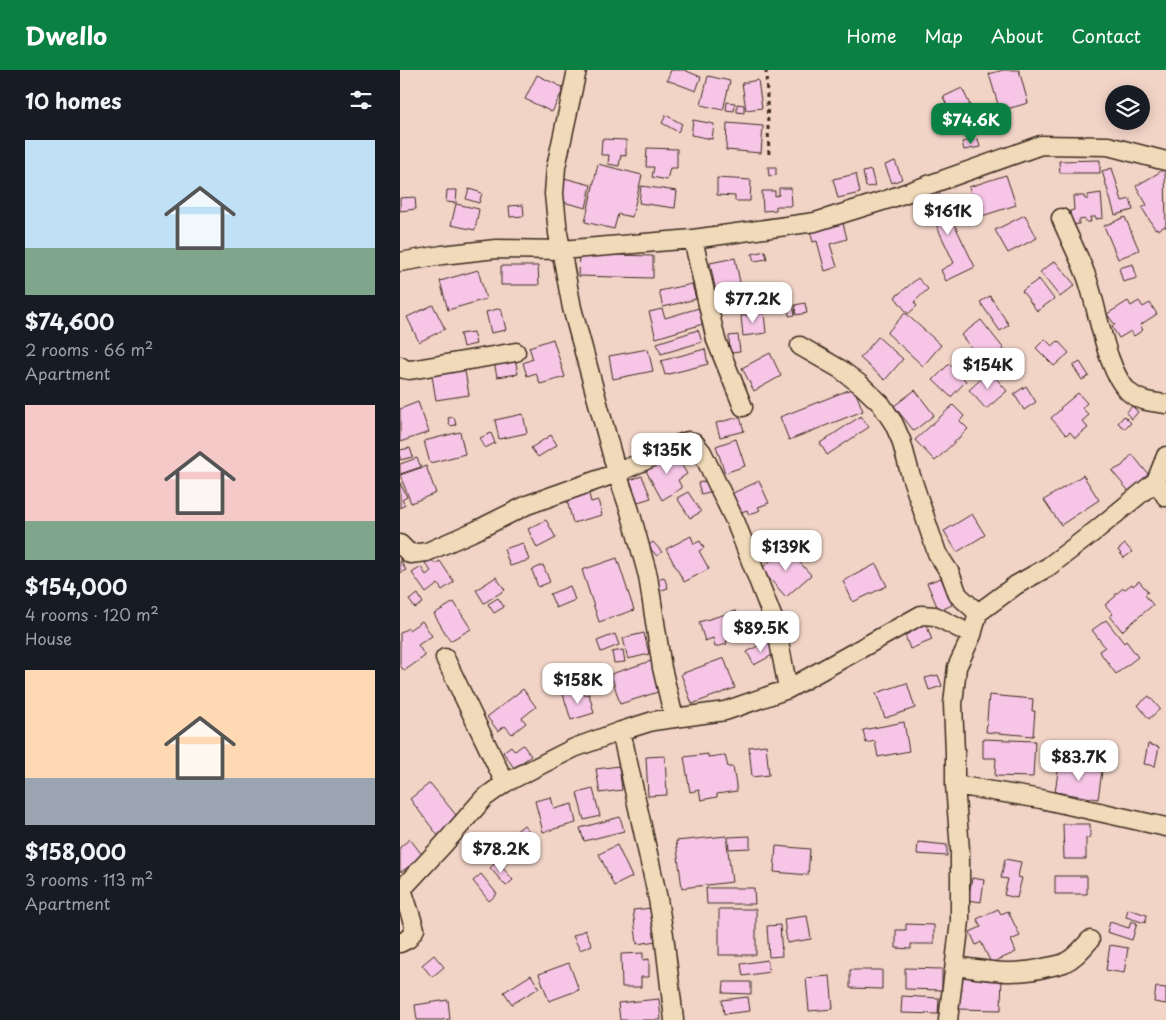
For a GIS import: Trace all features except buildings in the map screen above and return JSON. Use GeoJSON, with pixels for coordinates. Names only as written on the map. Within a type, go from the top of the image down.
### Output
{"type":"FeatureCollection","features":[{"type":"Feature","properties":{"kind":"street"},"geometry":{"type":"LineString","coordinates":[[577,70],[556,167],[554,194],[561,250],[572,308],[617,473],[648,576],[662,668],[674,718]]}},
{"type":"Feature","properties":{"kind":"street"},"geometry":{"type":"LineString","coordinates":[[400,262],[496,249],[561,250],[693,239],[815,222],[890,199],[1041,145],[1108,146],[1166,161]]}},
{"type":"Feature","properties":{"kind":"street"},"geometry":{"type":"LineString","coordinates":[[1061,218],[1088,278],[1109,355],[1118,380],[1130,393],[1143,401],[1166,404]]}},
{"type":"Feature","properties":{"kind":"street"},"geometry":{"type":"LineString","coordinates":[[693,239],[716,340],[743,407]]}},
{"type":"Feature","properties":{"kind":"street"},"geometry":{"type":"LineString","coordinates":[[800,346],[840,369],[861,385],[885,410],[901,440],[937,553],[950,573],[958,596],[978,613]]}},
{"type":"Feature","properties":{"kind":"street"},"geometry":{"type":"LineString","coordinates":[[400,366],[410,370],[516,352]]}},
{"type":"Feature","properties":{"kind":"street"},"geometry":{"type":"LineString","coordinates":[[400,544],[410,554],[427,552],[527,505],[617,473],[674,446],[688,441],[694,442],[702,452],[736,523],[776,626],[788,689]]}},
{"type":"Feature","properties":{"kind":"street"},"geometry":{"type":"LineString","coordinates":[[948,1020],[960,921],[960,850],[952,704],[956,667],[972,635],[978,613],[1016,585],[1048,567],[1156,481],[1166,456]]}},
{"type":"Feature","properties":{"kind":"street"},"geometry":{"type":"LineString","coordinates":[[1156,481],[1166,497]]}},
{"type":"Feature","properties":{"kind":"street"},"geometry":{"type":"LineString","coordinates":[[400,943],[408,939],[416,930],[401,888],[443,845],[484,798],[505,783],[574,748],[621,731],[653,721],[725,711],[788,689],[921,615],[935,616],[972,635]]}},
{"type":"Feature","properties":{"kind":"street"},"geometry":{"type":"LineString","coordinates":[[445,658],[505,783]]}},
{"type":"Feature","properties":{"kind":"street"},"geometry":{"type":"LineString","coordinates":[[621,731],[658,898],[674,1020]]}},
{"type":"Feature","properties":{"kind":"street"},"geometry":{"type":"LineString","coordinates":[[955,785],[1041,799],[1166,827]]}},
{"type":"Feature","properties":{"kind":"street"},"geometry":{"type":"LineString","coordinates":[[955,966],[998,972],[1038,970],[1063,964],[1080,952],[1090,940]]}},
{"type":"Feature","properties":{"kind":"path"},"geometry":{"type":"LineString","coordinates":[[766,70],[769,155]]}}]}
